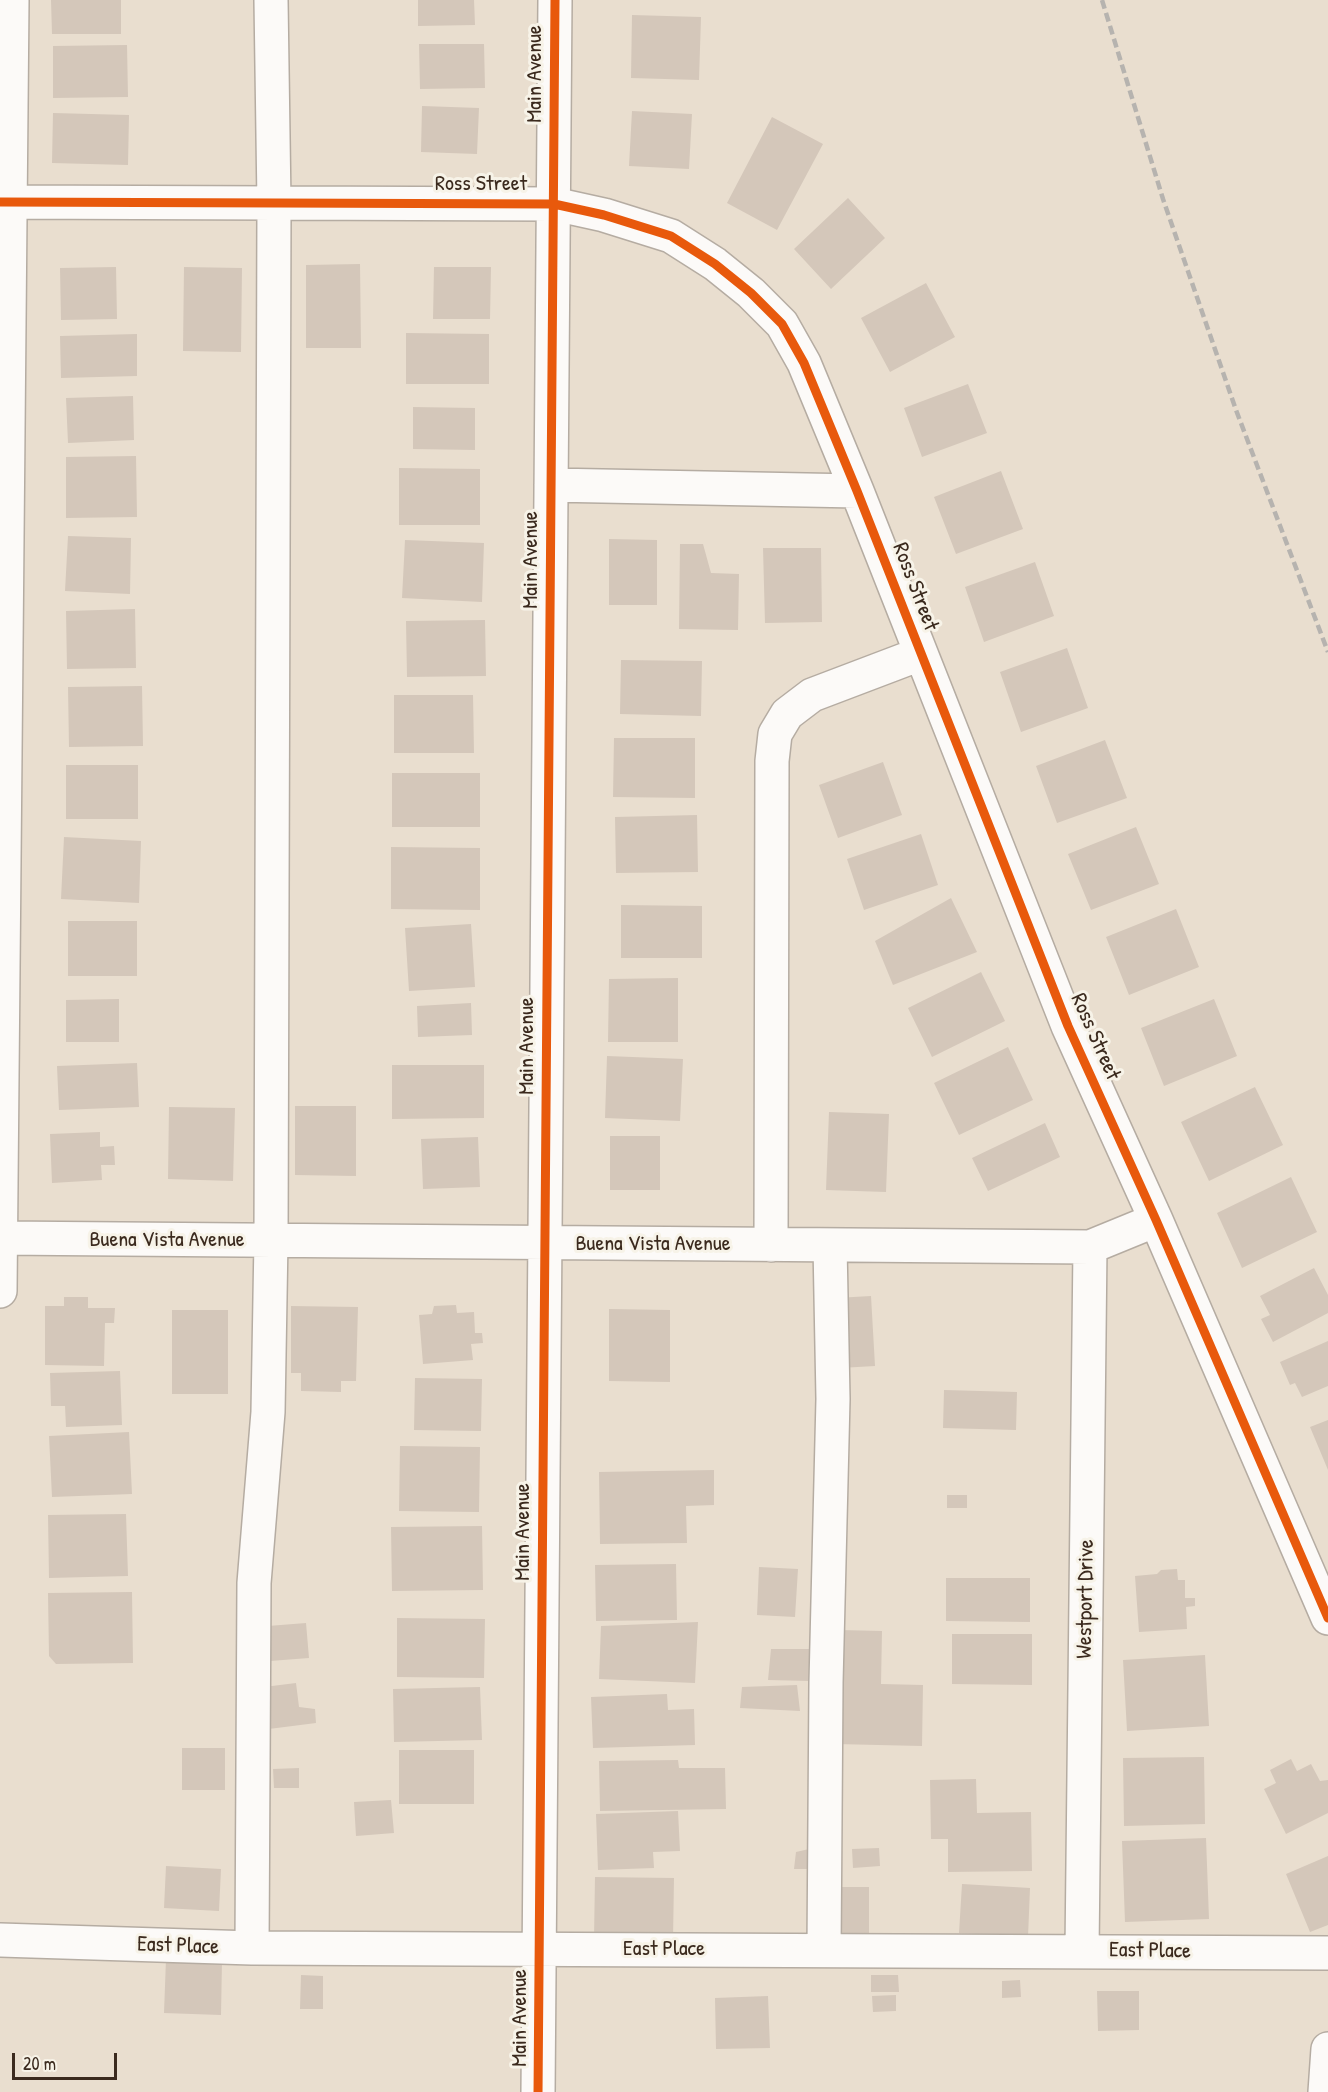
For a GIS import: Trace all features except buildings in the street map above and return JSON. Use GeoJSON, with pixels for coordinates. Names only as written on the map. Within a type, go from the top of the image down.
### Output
{"type":"FeatureCollection","features":[{"type":"Feature","properties":{"kind":"street"},"geometry":{"type":"LineString","coordinates":[[0,1291],[5,202],[12,0]]}},
{"type":"Feature","properties":{"kind":"street"},"geometry":{"type":"LineString","coordinates":[[252,1948],[254,1582],[268,1412],[271,1240],[274,203],[271,0]]}},
{"type":"Feature","properties":{"kind":"street","name":"Main Avenue"},"geometry":{"type":"LineString","coordinates":[[538,2092],[555,0]]}},
{"type":"Feature","properties":{"kind":"street","name":"Ross Street"},"geometry":{"type":"LineString","coordinates":[[5,202],[554,204],[604,215],[671,236],[715,264],[751,293],[782,324],[804,363],[857,491],[1068,1026],[1156,1220],[1328,1618]]}},
{"type":"Feature","properties":{"kind":"street"},"geometry":{"type":"LineString","coordinates":[[551,485],[857,491]]}},
{"type":"Feature","properties":{"kind":"street"},"geometry":{"type":"LineString","coordinates":[[771,1245],[772,761],[775,734],[787,714],[812,695],[920,654]]}},
{"type":"Feature","properties":{"kind":"street","name":"Buena Vista Avenue"},"geometry":{"type":"LineString","coordinates":[[0,1238],[1089,1247],[1156,1220]]}},
{"type":"Feature","properties":{"kind":"street"},"geometry":{"type":"LineString","coordinates":[[825,1950],[826,1683],[833,1399],[830,1245]]}},
{"type":"Feature","properties":{"kind":"street","name":"Westport Drive"},"geometry":{"type":"LineString","coordinates":[[1082,1950],[1089,1247]]}},
{"type":"Feature","properties":{"kind":"street","name":"East Place"},"geometry":{"type":"LineString","coordinates":[[0,1940],[252,1948],[1082,1950],[1328,1953]]}},
{"type":"Feature","properties":{"kind":"street"},"geometry":{"type":"LineString","coordinates":[[1325,2092],[1328,2049]]}},
{"type":"Feature","properties":{"kind":"railway"},"geometry":{"type":"LineString","coordinates":[[1102,0],[1163,199],[1236,410],[1328,652]]}},
{"type":"Feature","properties":{"kind":"cycle path"},"geometry":{"type":"LineString","coordinates":[[538,2092],[555,0]]}},
{"type":"Feature","properties":{"kind":"cycle path"},"geometry":{"type":"LineString","coordinates":[[0,202],[554,204],[604,215],[671,236],[715,264],[751,293],[782,324],[804,363],[857,491],[1068,1026],[1156,1220],[1328,1618]]}}]}
